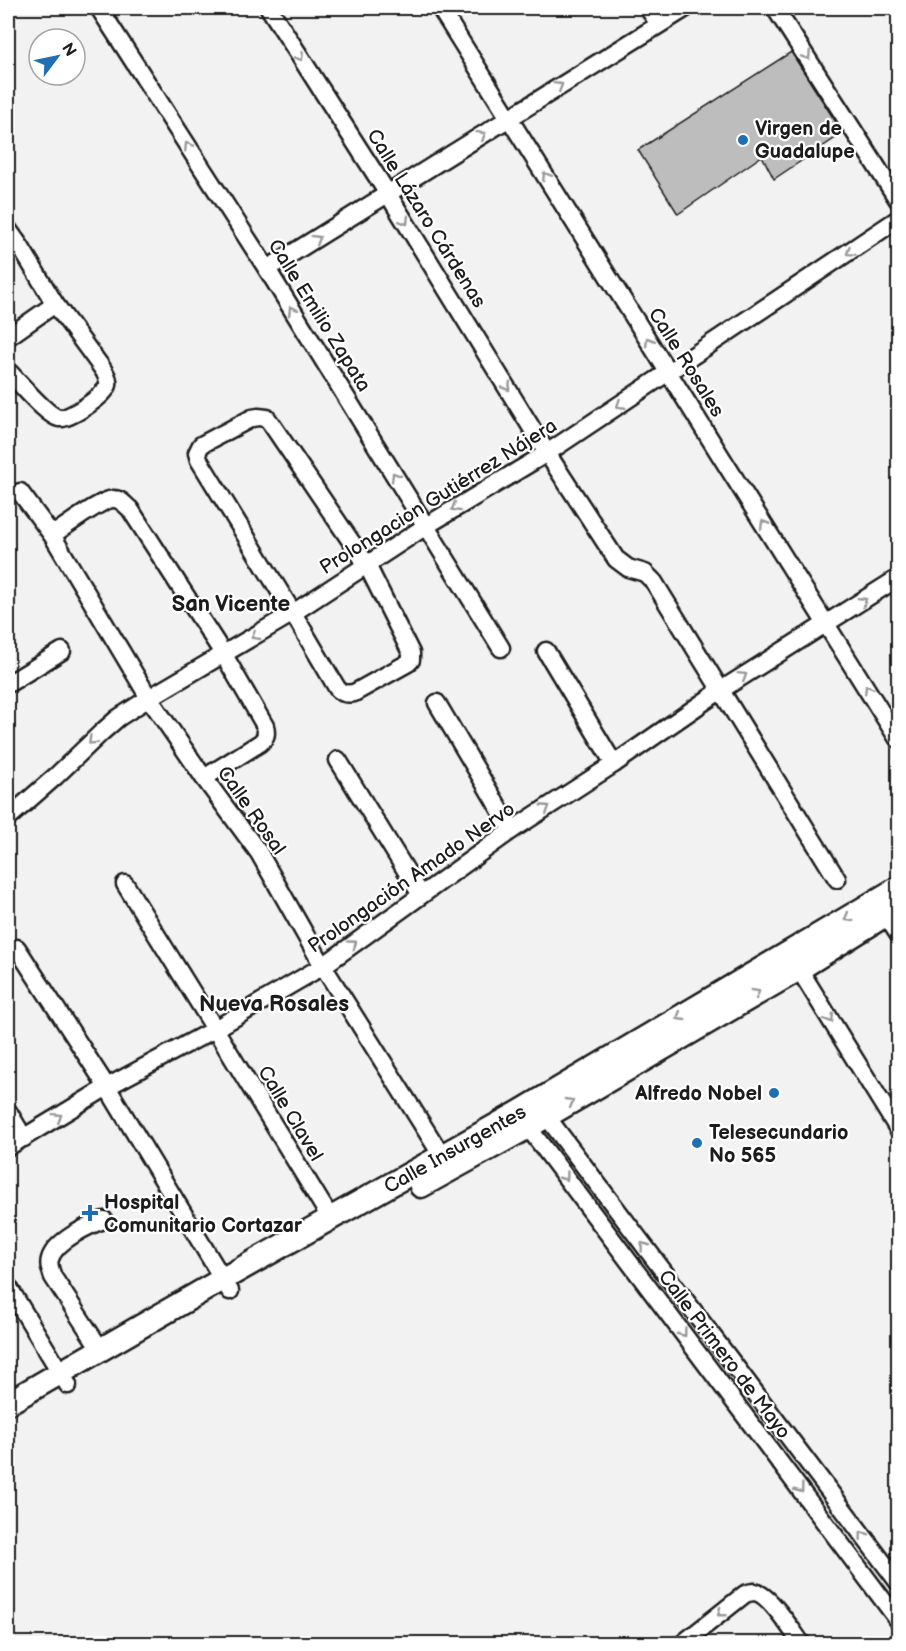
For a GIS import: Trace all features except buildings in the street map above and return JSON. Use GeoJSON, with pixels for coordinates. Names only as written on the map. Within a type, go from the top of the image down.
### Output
{"type":"FeatureCollection","features":[{"type":"Feature","properties":{"kind":"main road","name":"Calle Insurgentes"},"geometry":{"type":"LineString","coordinates":[[532,1115],[898,888]]}},
{"type":"Feature","properties":{"kind":"main road","name":"Calle Insurgentes"},"geometry":{"type":"LineString","coordinates":[[8,1403],[64,1379],[227,1285],[799,969],[892,911]]}},
{"type":"Feature","properties":{"kind":"main road","name":"Calle Insurgentes"},"geometry":{"type":"LineString","coordinates":[[8,1421],[101,1350],[227,1285],[331,1220],[446,1163]]}},
{"type":"Feature","properties":{"kind":"street","name":"Calle Lázaro Cárdenas"},"geometry":{"type":"LineString","coordinates":[[269,8],[388,194],[547,453],[616,559],[628,568],[645,573],[654,582],[837,879]]}},
{"type":"Feature","properties":{"kind":"street","name":"Calle Rosales"},"geometry":{"type":"LineString","coordinates":[[440,8],[898,739]]}},
{"type":"Feature","properties":{"kind":"street"},"geometry":{"type":"LineString","coordinates":[[648,8],[658,24]]}},
{"type":"Feature","properties":{"kind":"street"},"geometry":{"type":"LineString","coordinates":[[267,269],[686,8]]}},
{"type":"Feature","properties":{"kind":"street"},"geometry":{"type":"LineString","coordinates":[[775,8],[898,200]]}},
{"type":"Feature","properties":{"kind":"street","name":"Calle Emilio Zapata"},"geometry":{"type":"LineString","coordinates":[[108,10],[501,648]]}},
{"type":"Feature","properties":{"kind":"street","name":"Prolongacion Gutiérrez Nájera"},"geometry":{"type":"LineString","coordinates":[[8,818],[118,718],[293,613],[426,526],[547,453],[898,219]]}},
{"type":"Feature","properties":{"kind":"street"},"geometry":{"type":"LineString","coordinates":[[8,370],[44,408],[60,418],[69,417],[100,396],[106,389],[108,379],[55,304],[9,231]]}},
{"type":"Feature","properties":{"kind":"street"},"geometry":{"type":"LineString","coordinates":[[8,337],[55,304]]}},
{"type":"Feature","properties":{"kind":"street"},"geometry":{"type":"LineString","coordinates":[[252,418],[267,418],[367,565],[411,653],[411,660],[361,691],[347,694],[341,692],[293,613],[199,460],[197,453],[201,445],[252,418]]}},
{"type":"Feature","properties":{"kind":"street","name":"Calle Rosal"},"geometry":{"type":"LineString","coordinates":[[20,492],[52,535],[150,698],[258,853],[323,966],[446,1163]]}},
{"type":"Feature","properties":{"kind":"street"},"geometry":{"type":"LineString","coordinates":[[52,535],[104,501],[116,498],[121,500],[130,509],[224,655],[267,732],[260,743],[204,778]]}},
{"type":"Feature","properties":{"kind":"street","name":"Prolongación Amado Nervo"},"geometry":{"type":"LineString","coordinates":[[8,1147],[107,1087],[216,1029],[323,966],[512,830],[614,764],[721,690],[898,578]]}},
{"type":"Feature","properties":{"kind":"street"},"geometry":{"type":"LineString","coordinates":[[8,684],[62,651]]}},
{"type":"Feature","properties":{"kind":"street"},"geometry":{"type":"LineString","coordinates":[[546,651],[614,764]]}},
{"type":"Feature","properties":{"kind":"street"},"geometry":{"type":"LineString","coordinates":[[437,703],[512,830]]}},
{"type":"Feature","properties":{"kind":"street"},"geometry":{"type":"LineString","coordinates":[[338,760],[421,894]]}},
{"type":"Feature","properties":{"kind":"street","name":"Calle Clavel"},"geometry":{"type":"LineString","coordinates":[[125,884],[331,1220]]}},
{"type":"Feature","properties":{"kind":"street"},"geometry":{"type":"LineString","coordinates":[[892,911],[898,934]]}},
{"type":"Feature","properties":{"kind":"street"},"geometry":{"type":"LineString","coordinates":[[17,948],[107,1087],[227,1285]]}},
{"type":"Feature","properties":{"kind":"street"},"geometry":{"type":"LineString","coordinates":[[799,969],[898,1129]]}},
{"type":"Feature","properties":{"kind":"street"},"geometry":{"type":"LineString","coordinates":[[8,1111],[24,1138]]}},
{"type":"Feature","properties":{"kind":"street","name":"Calle Primero de Mayo"},"geometry":{"type":"LineString","coordinates":[[532,1115],[898,1582]]}},
{"type":"Feature","properties":{"kind":"street","name":"Calle Primero de Mayo"},"geometry":{"type":"LineString","coordinates":[[532,1115],[898,1620]]}},
{"type":"Feature","properties":{"kind":"street"},"geometry":{"type":"LineString","coordinates":[[101,1350],[53,1277],[50,1259],[66,1239],[81,1229],[104,1220]]}},
{"type":"Feature","properties":{"kind":"street"},"geometry":{"type":"LineString","coordinates":[[8,1286],[64,1379]]}},
{"type":"Feature","properties":{"kind":"street"},"geometry":{"type":"LineString","coordinates":[[682,1644],[745,1594],[754,1592],[763,1595],[770,1602],[802,1644]]}},
{"type":"Feature","properties":{"kind":"place","name":"Virgen de Guadalupe"},"geometry":{"type":"Point","coordinates":[743,140]}},
{"type":"Feature","properties":{"kind":"place","name":"Alfredo Nobel"},"geometry":{"type":"Point","coordinates":[774,1093]}},
{"type":"Feature","properties":{"kind":"place","name":"Telesecundario No 565"},"geometry":{"type":"Point","coordinates":[697,1143]}},
{"type":"Feature","properties":{"kind":"place","name":"Hospital Comunitario Cortazar"},"geometry":{"type":"Point","coordinates":[90,1213]}},
{"type":"Feature","properties":{"kind":"district","name":"San Vicente"},"geometry":{"type":"Point","coordinates":[231,603]}},
{"type":"Feature","properties":{"kind":"district","name":"Nueva Rosales"},"geometry":{"type":"Point","coordinates":[274,1003]}}]}
